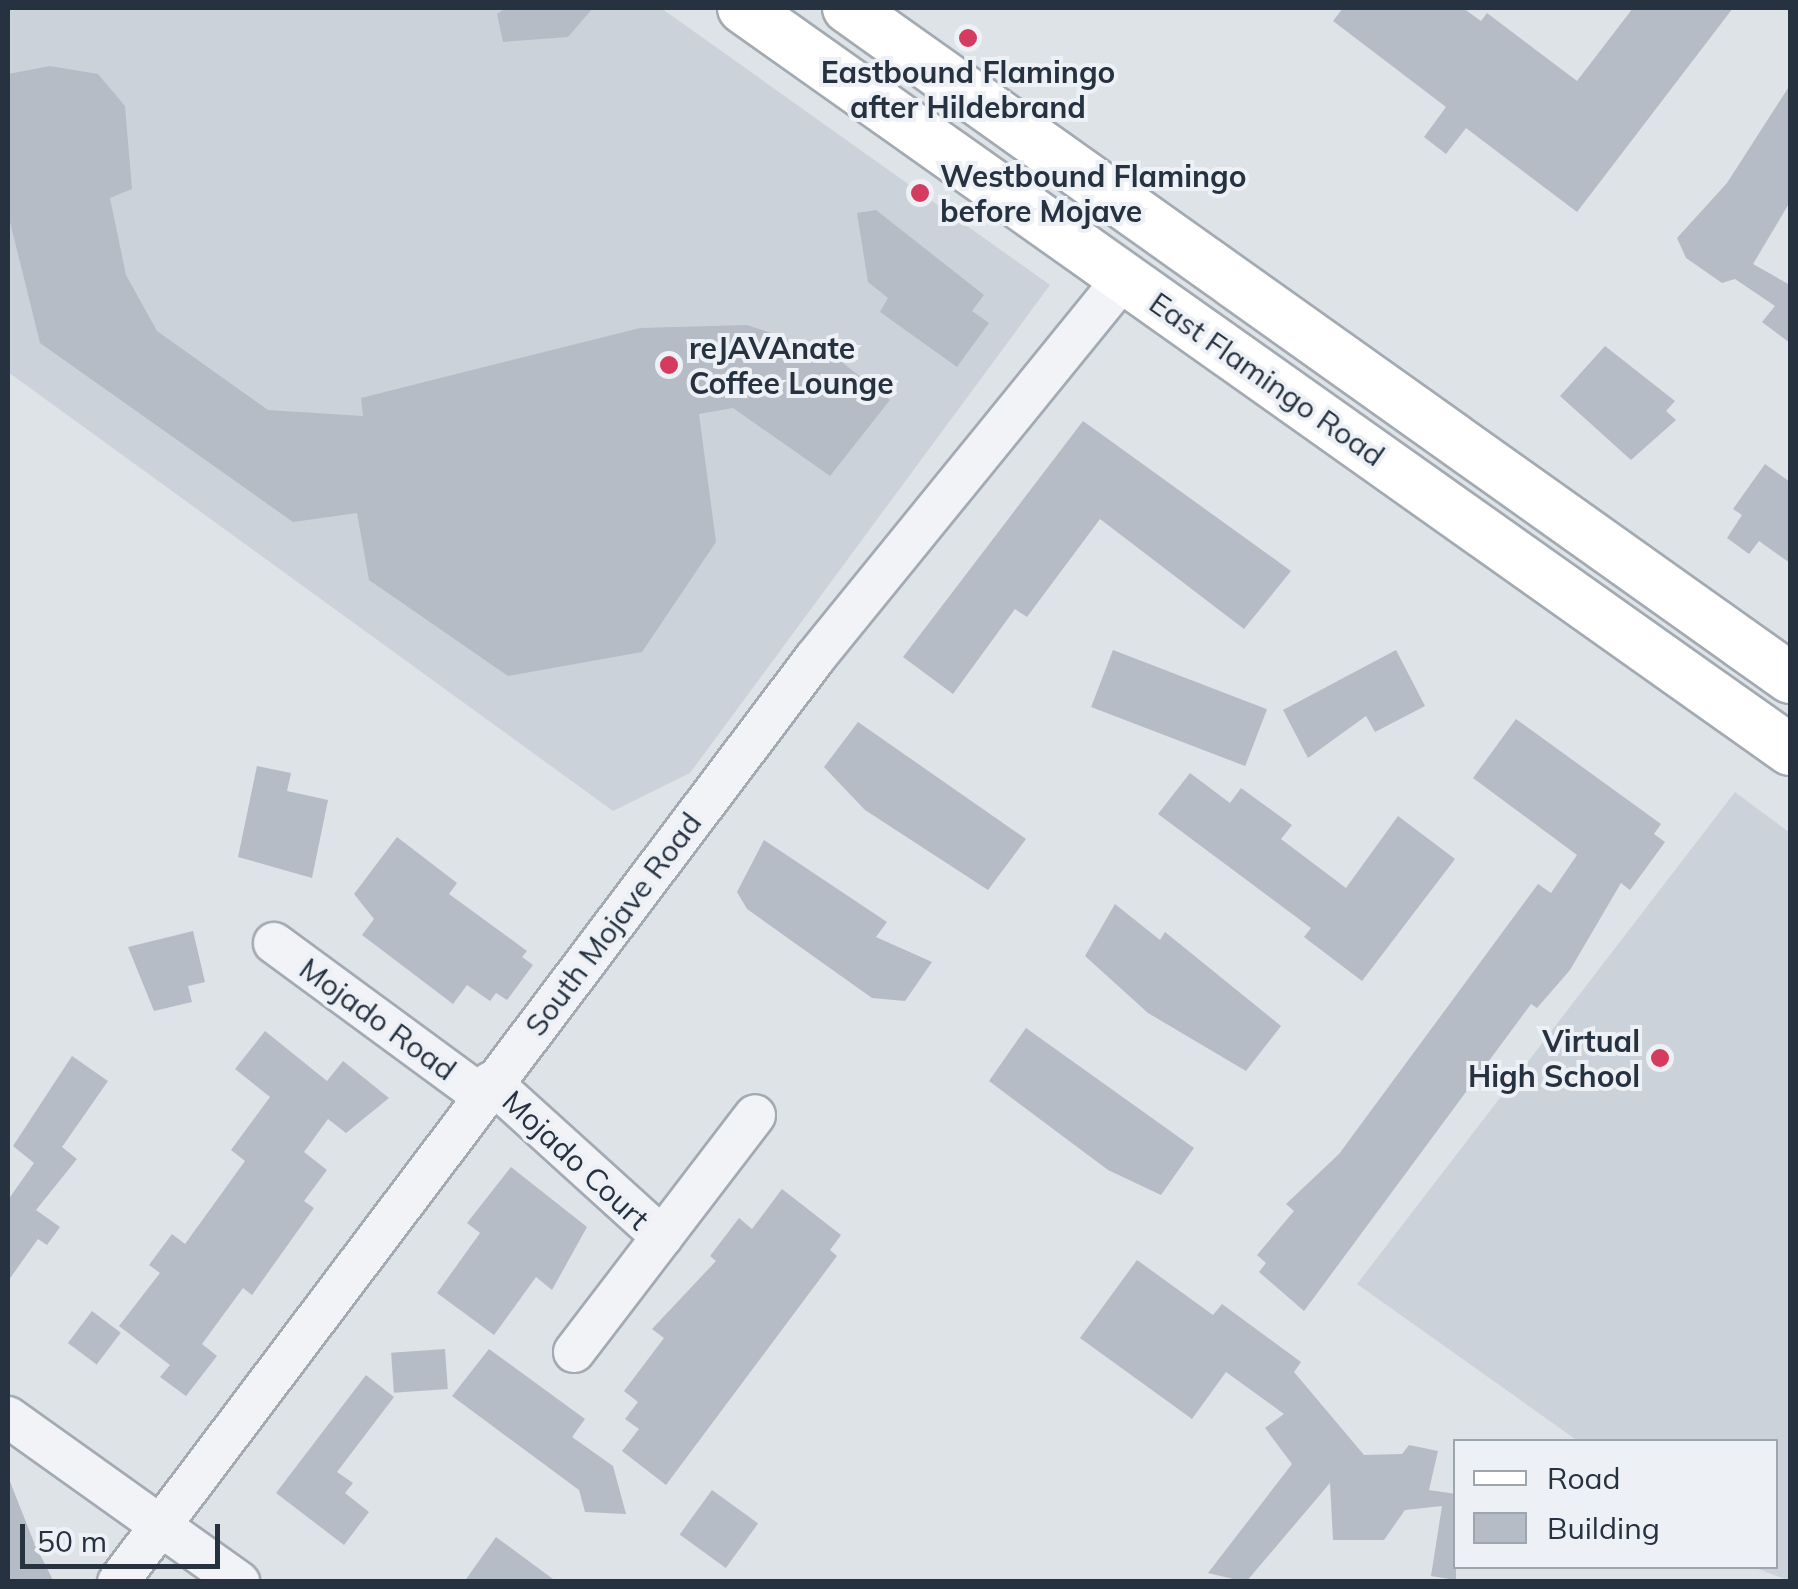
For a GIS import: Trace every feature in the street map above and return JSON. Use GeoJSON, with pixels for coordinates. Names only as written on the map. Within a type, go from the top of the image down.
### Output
{"type":"FeatureCollection","features":[{"type":"Feature","properties":{"kind":"main road","name":"East Flamingo Road"},"geometry":{"type":"LineString","coordinates":[[743,8],[1788,746]]}},
{"type":"Feature","properties":{"kind":"main road","name":"East Flamingo Road"},"geometry":{"type":"LineString","coordinates":[[848,8],[1130,204],[1790,678]]}},
{"type":"Feature","properties":{"kind":"main road"},"geometry":{"type":"LineString","coordinates":[[956,158],[1025,166],[1094,208],[1130,204]]}},
{"type":"Feature","properties":{"kind":"main road"},"geometry":{"type":"LineString","coordinates":[[1124,278],[1162,276],[1228,314],[1285,315]]}},
{"type":"Feature","properties":{"kind":"main road"},"geometry":{"type":"LineString","coordinates":[[1648,649],[1714,657],[1768,694],[1790,696]]}},
{"type":"Feature","properties":{"kind":"street","name":"South Mojave Road"},"geometry":{"type":"LineString","coordinates":[[118,1582],[486,1089],[815,658],[1124,278]]}},
{"type":"Feature","properties":{"kind":"street","name":"Mojado Road"},"geometry":{"type":"LineString","coordinates":[[274,943],[486,1089]]}},
{"type":"Feature","properties":{"kind":"street","name":"Mojado Court"},"geometry":{"type":"LineString","coordinates":[[486,1089],[662,1237]]}},
{"type":"Feature","properties":{"kind":"street","name":"Mojado Court"},"geometry":{"type":"LineString","coordinates":[[574,1352],[755,1115]]}},
{"type":"Feature","properties":{"kind":"street"},"geometry":{"type":"LineString","coordinates":[[8,1416],[239,1582]]}},
{"type":"Feature","properties":{"kind":"shaded area"},"geometry":{"type":"Polygon","coordinates":[[[8,8],[661,8],[1050,285],[690,773],[613,811],[8,372],[8,8]]]}},
{"type":"Feature","properties":{"kind":"shaded area","name":"Virtual High School"},"geometry":{"type":"Polygon","coordinates":[[[1735,792],[1790,833],[1790,1581],[1758,1569],[1778,1569],[1778,1439],[1575,1439],[1357,1284],[1735,792]]]}},
{"type":"Feature","properties":{"kind":"building"},"geometry":{"type":"Polygon","coordinates":[[[506,8],[593,8],[568,37],[503,42],[497,14],[506,8]]]}},
{"type":"Feature","properties":{"kind":"building"},"geometry":{"type":"Polygon","coordinates":[[[1343,8],[1463,8],[1481,21],[1487,13],[1577,81],[1633,8],[1733,8],[1577,212],[1466,128],[1446,154],[1424,137],[1446,107],[1333,21],[1343,8]]]}},
{"type":"Feature","properties":{"kind":"building","name":"reJAVAnate Coffee Lounge"},"geometry":{"type":"Polygon","coordinates":[[[50,66],[98,74],[125,106],[132,189],[110,198],[126,275],[157,331],[268,410],[363,416],[361,398],[640,328],[747,325],[829,352],[890,400],[830,476],[733,408],[699,414],[716,542],[642,652],[508,676],[369,580],[357,513],[293,522],[40,343],[8,214],[8,74],[50,66]]]}},
{"type":"Feature","properties":{"kind":"building"},"geometry":{"type":"Polygon","coordinates":[[[1790,85],[1790,202],[1753,264],[1790,285],[1790,343],[1762,322],[1775,306],[1735,279],[1722,283],[1686,258],[1677,238],[1727,183],[1790,85]]]}},
{"type":"Feature","properties":{"kind":"building"},"geometry":{"type":"Polygon","coordinates":[[[876,210],[984,295],[972,311],[989,323],[957,367],[880,312],[888,298],[868,282],[857,213],[876,210]]]}},
{"type":"Feature","properties":{"kind":"building"},"geometry":{"type":"Polygon","coordinates":[[[1605,346],[1675,401],[1666,411],[1676,420],[1631,460],[1560,396],[1605,346]]]}},
{"type":"Feature","properties":{"kind":"building"},"geometry":{"type":"Polygon","coordinates":[[[1083,421],[1291,571],[1244,629],[1100,519],[1027,617],[1015,609],[953,694],[903,657],[1083,421]]]}},
{"type":"Feature","properties":{"kind":"building"},"geometry":{"type":"Polygon","coordinates":[[[1765,464],[1790,482],[1790,563],[1759,541],[1749,554],[1727,538],[1742,515],[1733,509],[1765,464]]]}},
{"type":"Feature","properties":{"kind":"building"},"geometry":{"type":"Polygon","coordinates":[[[1113,650],[1267,709],[1245,766],[1091,707],[1113,650]]]}},
{"type":"Feature","properties":{"kind":"building"},"geometry":{"type":"Polygon","coordinates":[[[1396,650],[1425,706],[1375,732],[1366,716],[1308,758],[1283,710],[1396,650]]]}},
{"type":"Feature","properties":{"kind":"building"},"geometry":{"type":"Polygon","coordinates":[[[1516,719],[1661,824],[1654,834],[1665,842],[1630,890],[1621,883],[1570,970],[1537,1008],[1531,1004],[1304,1311],[1259,1272],[1266,1263],[1257,1255],[1294,1211],[1286,1204],[1339,1154],[1538,884],[1551,893],[1577,855],[1473,778],[1516,719]]]}},
{"type":"Feature","properties":{"kind":"building"},"geometry":{"type":"Polygon","coordinates":[[[858,722],[1026,839],[988,890],[865,810],[824,767],[858,722]]]}},
{"type":"Feature","properties":{"kind":"building"},"geometry":{"type":"Polygon","coordinates":[[[257,766],[291,773],[287,791],[328,800],[312,878],[238,857],[257,766]]]}},
{"type":"Feature","properties":{"kind":"building"},"geometry":{"type":"Polygon","coordinates":[[[1190,773],[1230,803],[1241,788],[1292,825],[1281,839],[1346,888],[1398,816],[1455,859],[1362,981],[1304,937],[1311,928],[1158,814],[1190,773]]]}},
{"type":"Feature","properties":{"kind":"building"},"geometry":{"type":"Polygon","coordinates":[[[397,837],[457,883],[449,894],[527,951],[522,957],[533,965],[507,1000],[496,993],[490,1001],[467,985],[453,1004],[362,935],[374,919],[354,894],[397,837]]]}},
{"type":"Feature","properties":{"kind":"building"},"geometry":{"type":"Polygon","coordinates":[[[764,840],[887,922],[876,937],[932,962],[905,1001],[872,998],[747,909],[737,892],[764,840]]]}},
{"type":"Feature","properties":{"kind":"building"},"geometry":{"type":"Polygon","coordinates":[[[1115,904],[1160,940],[1165,932],[1281,1026],[1246,1071],[1148,1013],[1085,956],[1115,904]]]}},
{"type":"Feature","properties":{"kind":"building"},"geometry":{"type":"Polygon","coordinates":[[[193,931],[205,982],[188,986],[192,1002],[154,1011],[128,947],[193,931]]]}},
{"type":"Feature","properties":{"kind":"building"},"geometry":{"type":"Polygon","coordinates":[[[1026,1028],[1194,1148],[1161,1195],[1108,1170],[989,1081],[1026,1028]]]}},
{"type":"Feature","properties":{"kind":"building"},"geometry":{"type":"Polygon","coordinates":[[[265,1031],[327,1081],[343,1061],[389,1098],[346,1133],[328,1119],[304,1152],[327,1170],[304,1201],[314,1208],[252,1295],[243,1288],[202,1344],[217,1356],[186,1396],[160,1377],[170,1365],[119,1326],[160,1273],[149,1265],[172,1234],[185,1244],[245,1161],[231,1150],[270,1097],[235,1069],[265,1031]]]}},
{"type":"Feature","properties":{"kind":"building"},"geometry":{"type":"Polygon","coordinates":[[[72,1056],[108,1081],[62,1147],[77,1159],[36,1210],[60,1227],[47,1245],[38,1239],[8,1281],[8,1200],[34,1163],[13,1146],[72,1056]]]}},
{"type":"Feature","properties":{"kind":"building"},"geometry":{"type":"Polygon","coordinates":[[[511,1167],[587,1227],[552,1290],[536,1277],[494,1335],[437,1293],[480,1233],[467,1223],[511,1167]]]}},
{"type":"Feature","properties":{"kind":"building"},"geometry":{"type":"Polygon","coordinates":[[[782,1189],[841,1235],[830,1250],[837,1256],[666,1485],[622,1451],[639,1429],[625,1419],[638,1402],[624,1391],[664,1338],[652,1329],[716,1261],[710,1256],[739,1218],[752,1229],[782,1189]]]}},
{"type":"Feature","properties":{"kind":"building"},"geometry":{"type":"Polygon","coordinates":[[[1137,1260],[1213,1315],[1222,1304],[1301,1362],[1294,1372],[1364,1455],[1402,1454],[1409,1445],[1438,1451],[1429,1490],[1453,1494],[1456,1580],[1431,1576],[1442,1506],[1405,1510],[1384,1540],[1333,1540],[1330,1483],[1246,1582],[1208,1573],[1292,1464],[1265,1428],[1284,1414],[1226,1372],[1192,1419],[1080,1338],[1137,1260]]]}},
{"type":"Feature","properties":{"kind":"building"},"geometry":{"type":"Polygon","coordinates":[[[92,1311],[121,1333],[97,1365],[68,1343],[92,1311]]]}},
{"type":"Feature","properties":{"kind":"building"},"geometry":{"type":"Polygon","coordinates":[[[445,1349],[448,1389],[394,1393],[391,1353],[445,1349]]]}},
{"type":"Feature","properties":{"kind":"building"},"geometry":{"type":"Polygon","coordinates":[[[489,1349],[585,1419],[572,1437],[613,1466],[626,1514],[585,1512],[579,1490],[452,1396],[489,1349]]]}},
{"type":"Feature","properties":{"kind":"building"},"geometry":{"type":"Polygon","coordinates":[[[366,1375],[394,1397],[337,1472],[353,1483],[345,1493],[369,1512],[344,1545],[276,1493],[366,1375]]]}},
{"type":"Feature","properties":{"kind":"building"},"geometry":{"type":"Polygon","coordinates":[[[9,1479],[35,1545],[54,1582],[8,1582],[9,1479]]]}},
{"type":"Feature","properties":{"kind":"building"},"geometry":{"type":"Polygon","coordinates":[[[712,1490],[758,1524],[726,1568],[680,1534],[712,1490]]]}},
{"type":"Feature","properties":{"kind":"building"},"geometry":{"type":"Polygon","coordinates":[[[496,1537],[557,1582],[464,1582],[496,1537]]]}},
{"type":"Feature","properties":{"kind":"place","name":"Eastbound Flamingo after Hildebrand"},"geometry":{"type":"Point","coordinates":[968,38]}},
{"type":"Feature","properties":{"kind":"place","name":"Westbound Flamingo before Mojave"},"geometry":{"type":"Point","coordinates":[920,193]}},
{"type":"Feature","properties":{"kind":"place","name":"reJAVAnate Coffee Lounge"},"geometry":{"type":"Point","coordinates":[669,365]}},
{"type":"Feature","properties":{"kind":"place","name":"Virtual High School"},"geometry":{"type":"Point","coordinates":[1660,1058]}}]}
